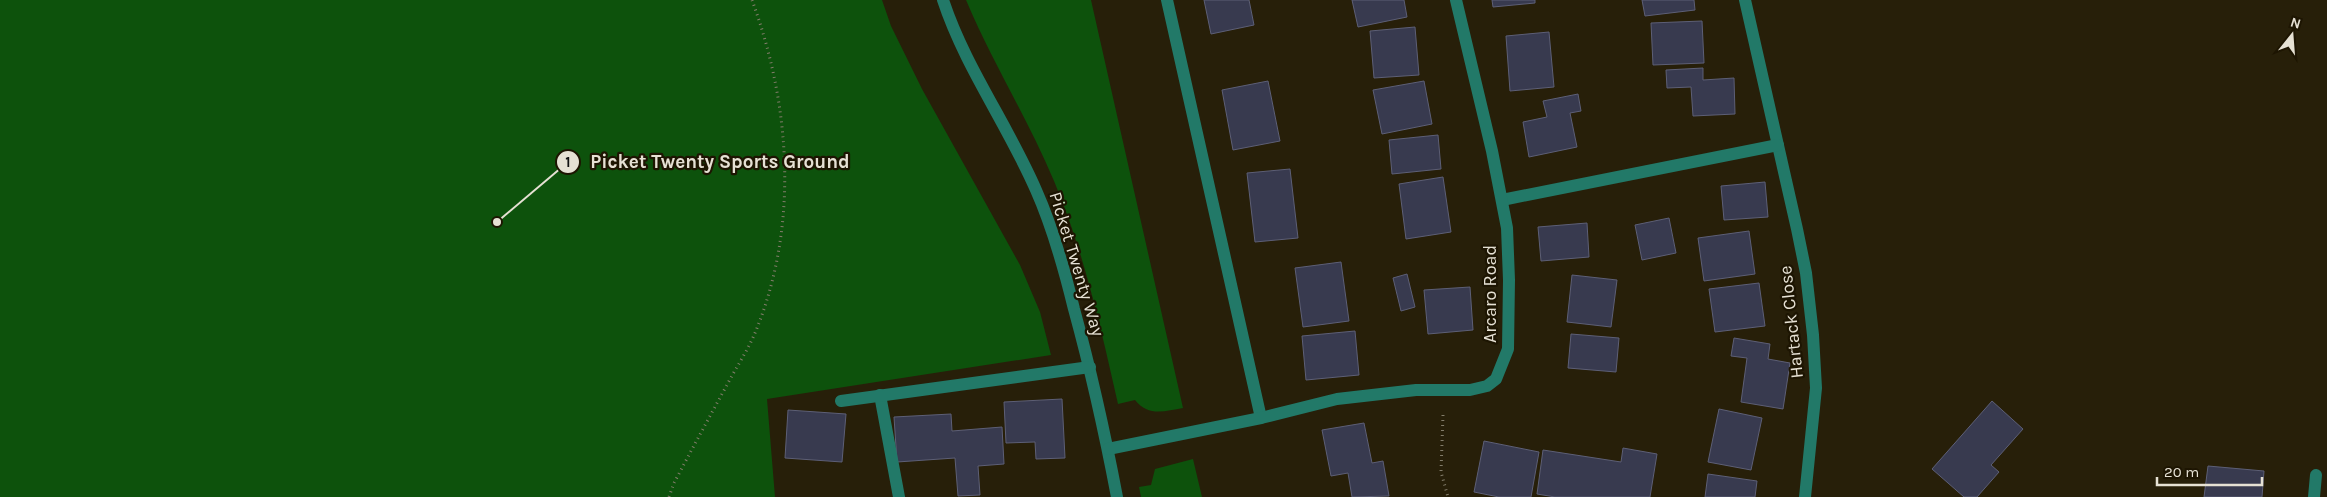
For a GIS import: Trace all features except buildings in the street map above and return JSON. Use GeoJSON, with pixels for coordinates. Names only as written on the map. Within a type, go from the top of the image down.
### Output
{"type":"FeatureCollection","features":[{"type":"Feature","properties":{"kind":"street","name":"Picket Twenty Way"},"geometry":{"type":"LineString","coordinates":[[942,0],[961,44],[1010,135],[1036,190],[1054,236],[1090,367],[1118,497]]}},
{"type":"Feature","properties":{"kind":"street"},"geometry":{"type":"LineString","coordinates":[[1167,0],[1261,418]]}},
{"type":"Feature","properties":{"kind":"street","name":"Arcaro Road"},"geometry":{"type":"LineString","coordinates":[[1108,449],[1261,418],[1337,399],[1378,394],[1470,390],[1487,386],[1496,379],[1508,349],[1509,280],[1506,228],[1502,200],[1456,0]]}},
{"type":"Feature","properties":{"kind":"street","name":"Hartack Close"},"geometry":{"type":"LineString","coordinates":[[1745,0],[1806,273],[1813,335],[1816,388],[1804,497]]}},
{"type":"Feature","properties":{"kind":"street"},"geometry":{"type":"LineString","coordinates":[[1502,200],[1778,145]]}},
{"type":"Feature","properties":{"kind":"street"},"geometry":{"type":"LineString","coordinates":[[841,402],[880,395],[1090,367]]}},
{"type":"Feature","properties":{"kind":"street"},"geometry":{"type":"LineString","coordinates":[[880,395],[899,497]]}},
{"type":"Feature","properties":{"kind":"street"},"geometry":{"type":"LineString","coordinates":[[2314,497],[2316,475]]}},
{"type":"Feature","properties":{"kind":"path"},"geometry":{"type":"LineString","coordinates":[[669,497],[679,474],[755,333],[770,290],[780,251],[784,216],[784,142],[774,72],[764,32],[752,0]]}},
{"type":"Feature","properties":{"kind":"path"},"geometry":{"type":"LineString","coordinates":[[1446,390],[1441,431],[1441,472],[1448,497]]}},
{"type":"Feature","properties":{"kind":"green space"},"geometry":{"type":"Polygon","coordinates":[[[0,0],[882,0],[891,26],[922,89],[1020,265],[1040,312],[1051,355],[767,399],[775,497],[0,497],[0,0]]]}},
{"type":"Feature","properties":{"kind":"green space"},"geometry":{"type":"Polygon","coordinates":[[[966,0],[1091,0],[1183,408],[1157,412],[1145,409],[1135,400],[1118,404],[1091,291],[1065,208],[1044,158],[987,46],[966,0]]]}},
{"type":"Feature","properties":{"kind":"green space"},"geometry":{"type":"Polygon","coordinates":[[[1193,459],[1202,497],[1141,497],[1139,487],[1151,485],[1155,469],[1193,459]]]}},
{"type":"Feature","properties":{"kind":"place","name":"Picket Twenty Sports Ground"},"geometry":{"type":"Point","coordinates":[497,222]}}]}
